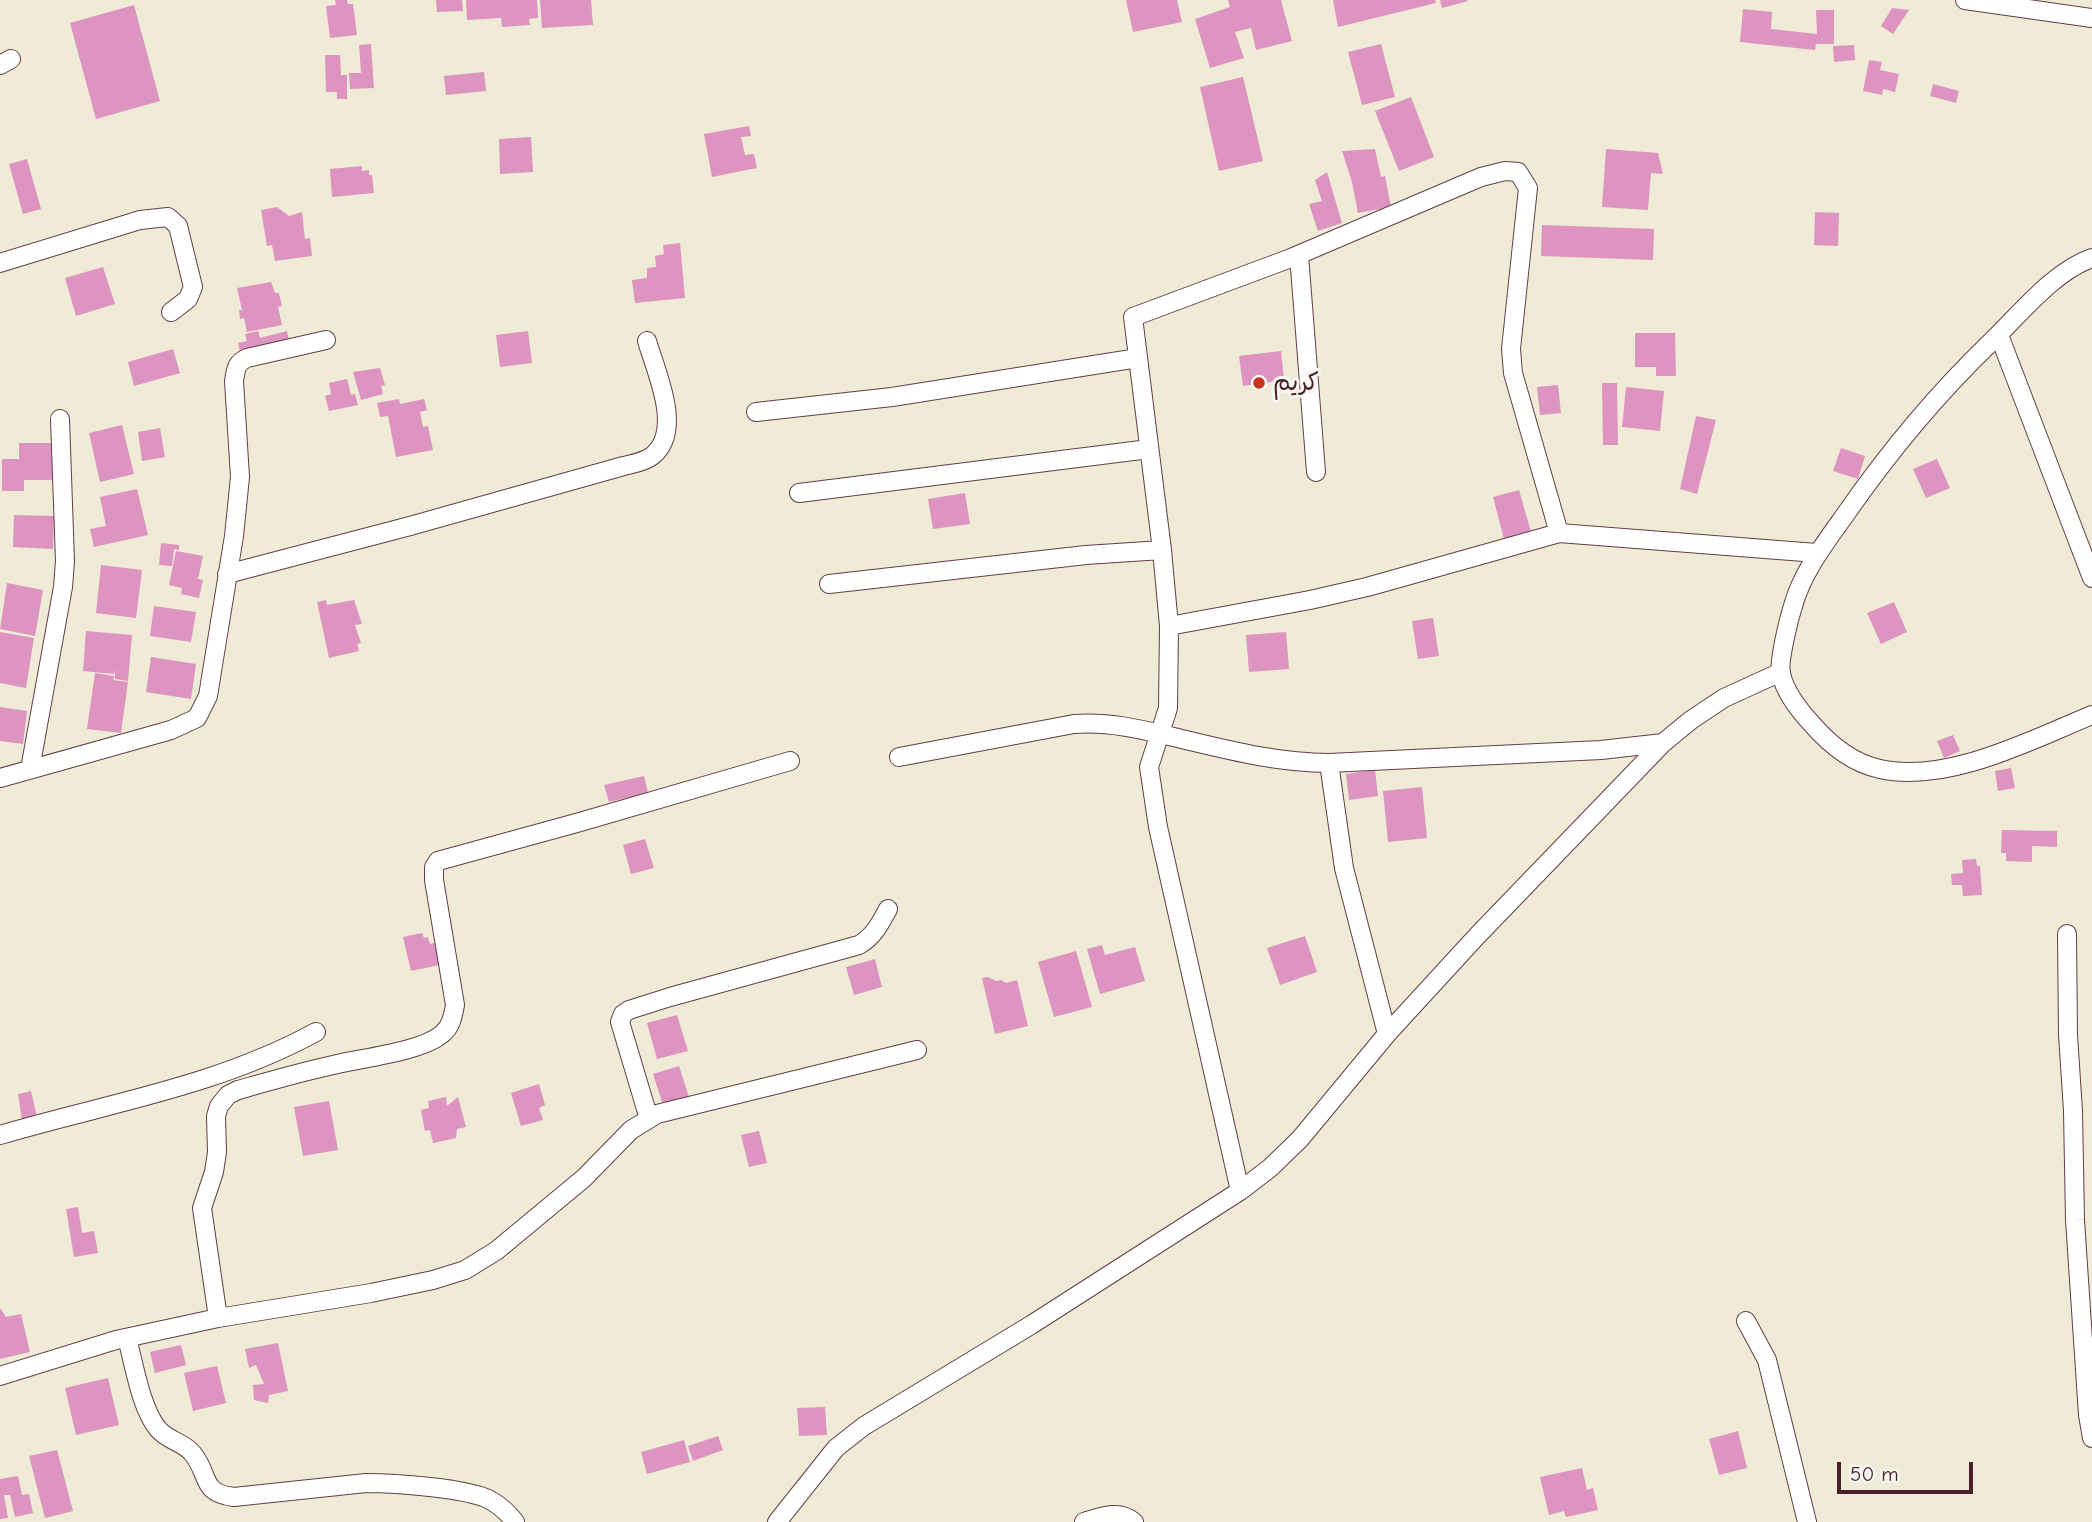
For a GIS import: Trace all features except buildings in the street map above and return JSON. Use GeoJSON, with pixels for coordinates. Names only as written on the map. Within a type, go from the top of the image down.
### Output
{"type":"FeatureCollection","features":[{"type":"Feature","properties":{"kind":"street"},"geometry":{"type":"LineString","coordinates":[[1965,0],[2092,18]]}},
{"type":"Feature","properties":{"kind":"street"},"geometry":{"type":"LineString","coordinates":[[1240,1191],[1158,827],[1149,767],[1168,708],[1169,626],[1133,317],[1299,255],[1481,177],[1504,170],[1518,172],[1528,188],[1511,349],[1513,373],[1559,533]]}},
{"type":"Feature","properties":{"kind":"street"},"geometry":{"type":"LineString","coordinates":[[0,263],[140,220],[168,217],[178,226],[193,287],[188,299],[171,312]]}},
{"type":"Feature","properties":{"kind":"street"},"geometry":{"type":"LineString","coordinates":[[1299,255],[1317,472]]}},
{"type":"Feature","properties":{"kind":"street"},"geometry":{"type":"LineString","coordinates":[[2092,258],[2079,262],[2056,279],[1998,335],[1947,386],[1868,481],[1817,553],[1793,604],[1781,673],[1799,710],[1821,735],[1848,757],[1880,769],[1917,771],[1974,762],[2092,715]]}},
{"type":"Feature","properties":{"kind":"street"},"geometry":{"type":"LineString","coordinates":[[1998,335],[2092,578]]}},
{"type":"Feature","properties":{"kind":"street"},"geometry":{"type":"LineString","coordinates":[[0,778],[171,730],[197,718],[208,696],[240,477],[234,380],[236,369],[240,362],[247,358],[326,340]]}},
{"type":"Feature","properties":{"kind":"street"},"geometry":{"type":"LineString","coordinates":[[227,574],[410,526],[652,456],[666,432],[668,412],[647,341]]}},
{"type":"Feature","properties":{"kind":"street"},"geometry":{"type":"LineString","coordinates":[[756,412],[892,397],[1138,358]]}},
{"type":"Feature","properties":{"kind":"street"},"geometry":{"type":"LineString","coordinates":[[30,769],[63,587],[65,548],[60,419]]}},
{"type":"Feature","properties":{"kind":"street"},"geometry":{"type":"LineString","coordinates":[[799,494],[1149,449]]}},
{"type":"Feature","properties":{"kind":"street"},"geometry":{"type":"LineString","coordinates":[[1169,626],[1322,597],[1398,579],[1559,533],[1817,553]]}},
{"type":"Feature","properties":{"kind":"street"},"geometry":{"type":"LineString","coordinates":[[829,584],[1086,555],[1162,550]]}},
{"type":"Feature","properties":{"kind":"street"},"geometry":{"type":"LineString","coordinates":[[777,1522],[836,1448],[864,1426],[1031,1325],[1240,1191],[1270,1168],[1300,1139],[1387,1034],[1485,927],[1663,743],[1724,698],[1781,673]]}},
{"type":"Feature","properties":{"kind":"street"},"geometry":{"type":"LineString","coordinates":[[900,757],[1074,724],[1100,722],[1300,763],[1601,750],[1663,743]]}},
{"type":"Feature","properties":{"kind":"street"},"geometry":{"type":"LineString","coordinates":[[218,1318],[202,1208],[214,1172],[217,1152],[216,1116],[219,1105],[228,1095],[238,1090],[405,1049],[429,1042],[443,1034],[452,1022],[456,1005],[433,880],[434,867],[438,861],[790,761]]}},
{"type":"Feature","properties":{"kind":"street"},"geometry":{"type":"LineString","coordinates":[[1329,763],[1344,868],[1387,1034]]}},
{"type":"Feature","properties":{"kind":"street"},"geometry":{"type":"LineString","coordinates":[[649,1119],[620,1022],[623,1014],[670,996],[859,945],[876,930],[888,909]]}},
{"type":"Feature","properties":{"kind":"street"},"geometry":{"type":"LineString","coordinates":[[2067,934],[2075,1220],[2087,1403],[2092,1438]]}},
{"type":"Feature","properties":{"kind":"street"},"geometry":{"type":"LineString","coordinates":[[0,1135],[194,1084],[275,1053],[316,1032]]}},
{"type":"Feature","properties":{"kind":"street"},"geometry":{"type":"LineString","coordinates":[[0,1376],[127,1338],[218,1318],[371,1293],[433,1280],[465,1270],[496,1251],[584,1178],[631,1130],[657,1114],[917,1050]]}},
{"type":"Feature","properties":{"kind":"street"},"geometry":{"type":"LineString","coordinates":[[1746,1321],[1767,1360],[1807,1522]]}},
{"type":"Feature","properties":{"kind":"street"},"geometry":{"type":"LineString","coordinates":[[127,1338],[145,1404],[157,1427],[168,1439],[183,1445],[194,1454],[209,1487],[221,1495],[234,1497],[384,1483],[471,1493],[491,1500],[515,1522]]}},
{"type":"Feature","properties":{"kind":"street"},"geometry":{"type":"LineString","coordinates":[[1084,1522],[1110,1514],[1126,1515],[1133,1522]]}},
{"type":"Feature","properties":{"kind":"place","name":"كريم"},"geometry":{"type":"Point","coordinates":[1259,383]}}]}
